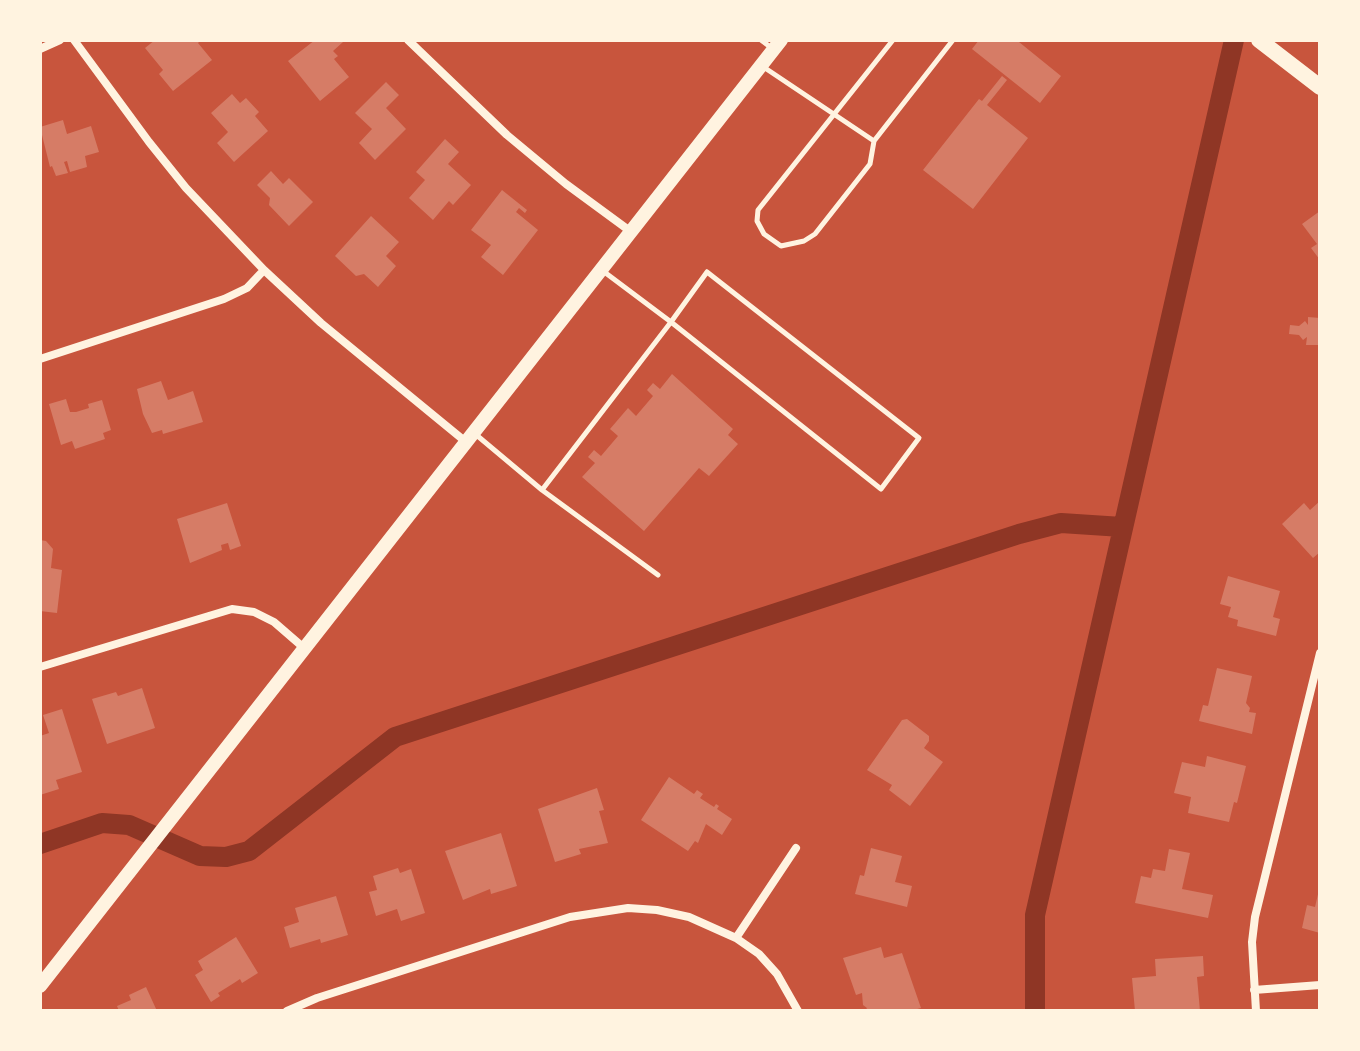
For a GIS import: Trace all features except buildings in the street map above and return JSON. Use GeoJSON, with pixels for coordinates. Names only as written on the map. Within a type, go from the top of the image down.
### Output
{"type":"FeatureCollection","features":[{"type":"Feature","properties":{"kind":"main road"},"geometry":{"type":"LineString","coordinates":[[1259,40],[1320,87]]}},
{"type":"Feature","properties":{"kind":"street"},"geometry":{"type":"LineString","coordinates":[[40,49],[60,40]]}},
{"type":"Feature","properties":{"kind":"street"},"geometry":{"type":"LineString","coordinates":[[74,40],[186,188],[264,270],[321,323],[470,437]]}},
{"type":"Feature","properties":{"kind":"street"},"geometry":{"type":"LineString","coordinates":[[408,40],[507,135],[630,231]]}},
{"type":"Feature","properties":{"kind":"street"},"geometry":{"type":"LineString","coordinates":[[40,986],[777,45]]}},
{"type":"Feature","properties":{"kind":"street"},"geometry":{"type":"LineString","coordinates":[[40,359],[224,299],[247,288],[264,270]]}},
{"type":"Feature","properties":{"kind":"street"},"geometry":{"type":"LineString","coordinates":[[40,667],[232,609],[254,612],[274,622],[304,648]]}},
{"type":"Feature","properties":{"kind":"street"},"geometry":{"type":"LineString","coordinates":[[1256,1011],[1252,942],[1255,917],[1320,653]]}},
{"type":"Feature","properties":{"kind":"street"},"geometry":{"type":"LineString","coordinates":[[736,938],[796,848]]}},
{"type":"Feature","properties":{"kind":"street"},"geometry":{"type":"LineString","coordinates":[[287,1011],[317,998],[570,917],[628,908],[657,910],[708,924],[736,938],[759,954],[777,974],[798,1011]]}},
{"type":"Feature","properties":{"kind":"street"},"geometry":{"type":"LineString","coordinates":[[1254,990],[1320,985]]}},
{"type":"Feature","properties":{"kind":"lane"},"geometry":{"type":"LineString","coordinates":[[761,40],[777,45]]}},
{"type":"Feature","properties":{"kind":"lane"},"geometry":{"type":"LineString","coordinates":[[893,40],[758,210],[757,221],[764,234],[781,246],[804,241],[815,234],[870,164],[874,141],[953,40]]}},
{"type":"Feature","properties":{"kind":"lane"},"geometry":{"type":"LineString","coordinates":[[761,65],[874,141]]}},
{"type":"Feature","properties":{"kind":"lane"},"geometry":{"type":"LineString","coordinates":[[542,490],[671,322],[707,272],[919,438],[881,489],[671,322],[600,269]]}},
{"type":"Feature","properties":{"kind":"lane"},"geometry":{"type":"LineString","coordinates":[[470,437],[658,575]]}},
{"type":"Feature","properties":{"kind":"waterway"},"geometry":{"type":"LineString","coordinates":[[1035,1011],[1035,915],[1234,40]]}},
{"type":"Feature","properties":{"kind":"waterway"},"geometry":{"type":"LineString","coordinates":[[40,844],[102,823],[129,825],[200,856],[226,857],[249,851],[395,737],[1019,534],[1061,523],[1122,527]]}}]}
